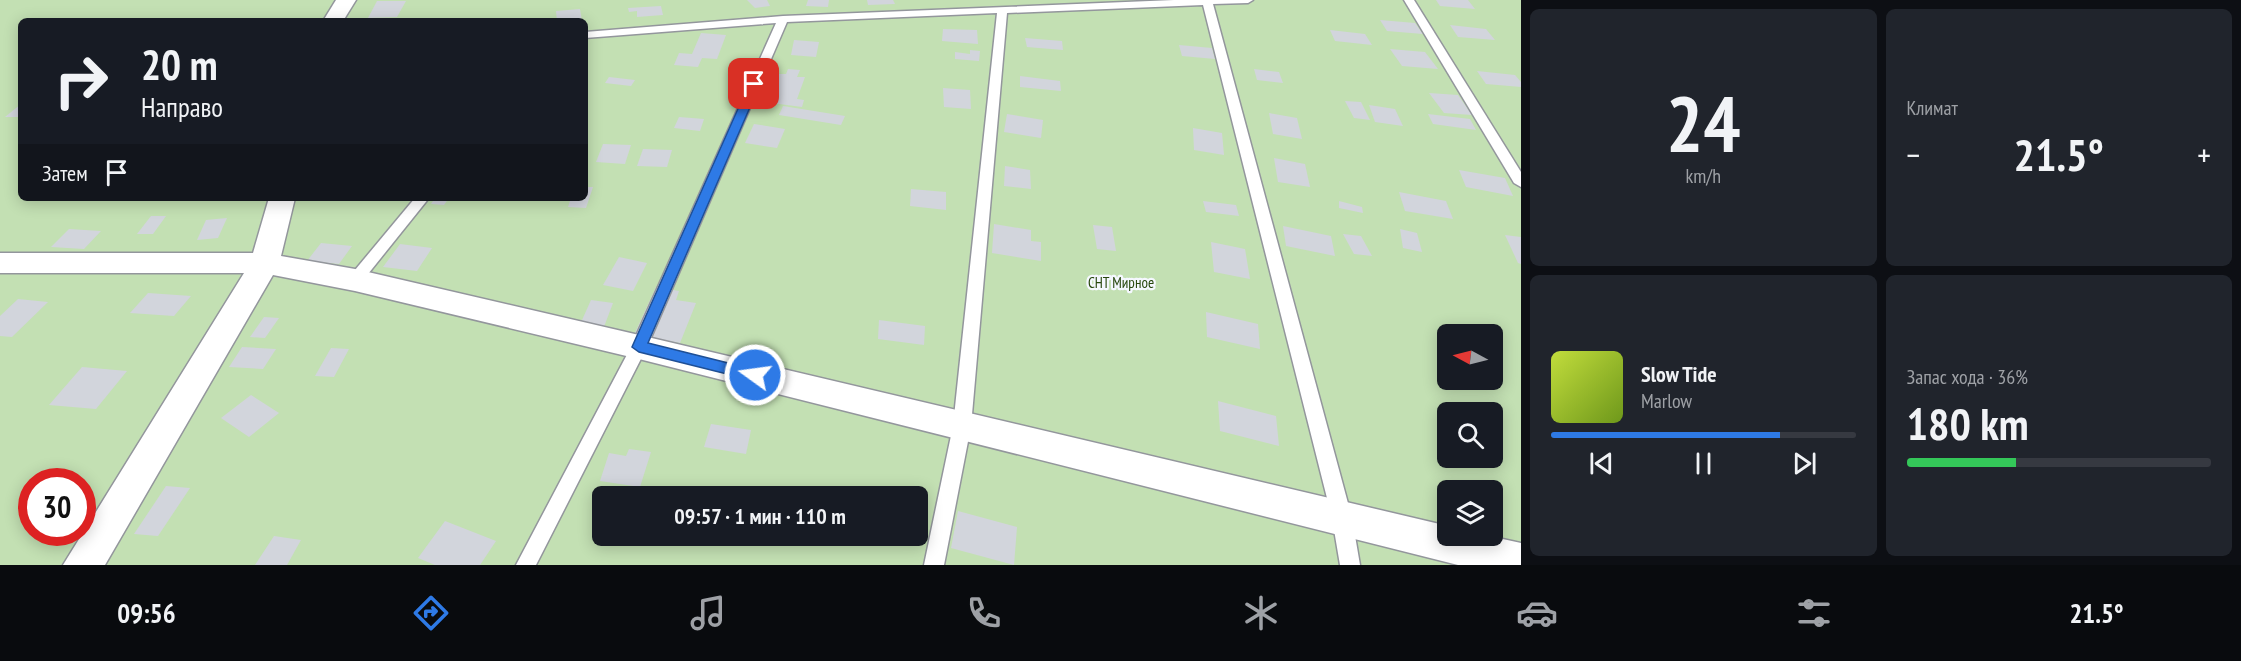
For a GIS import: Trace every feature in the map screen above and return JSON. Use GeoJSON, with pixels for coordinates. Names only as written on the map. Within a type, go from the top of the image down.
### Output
{"type":"FeatureCollection","features":[{"type":"Feature","properties":{"kind":"street"},"geometry":{"type":"LineString","coordinates":[[335,18],[346,0]]}},
{"type":"Feature","properties":{"kind":"street"},"geometry":{"type":"LineString","coordinates":[[83,565],[265,263],[281,201]]}},
{"type":"Feature","properties":{"kind":"street"},"geometry":{"type":"LineString","coordinates":[[0,263],[265,263],[355,280],[1521,562]]}},
{"type":"Feature","properties":{"kind":"lane"},"geometry":{"type":"LineString","coordinates":[[588,35],[783,19],[1002,12],[1248,0]]}},
{"type":"Feature","properties":{"kind":"lane"},"geometry":{"type":"LineString","coordinates":[[1409,0],[1521,183]]}},
{"type":"Feature","properties":{"kind":"lane"},"geometry":{"type":"LineString","coordinates":[[1208,3],[1342,518],[1350,565]]}},
{"type":"Feature","properties":{"kind":"lane"},"geometry":{"type":"LineString","coordinates":[[934,565],[962,426],[1002,12]]}},
{"type":"Feature","properties":{"kind":"lane"},"geometry":{"type":"LineString","coordinates":[[526,565],[639,347],[783,19]]}},
{"type":"Feature","properties":{"kind":"lane"},"geometry":{"type":"LineString","coordinates":[[355,280],[420,201]]}},
{"type":"Feature","properties":{"kind":"green space","name":"СНТ Мирное"},"geometry":{"type":"Polygon","coordinates":[[[0,0],[1521,0],[1521,565],[0,565],[0,0]]]}},
{"type":"Feature","properties":{"kind":"building"},"geometry":{"type":"Polygon","coordinates":[[[747,0],[767,0],[770,6],[755,8],[747,0]]]}},
{"type":"Feature","properties":{"kind":"building"},"geometry":{"type":"Polygon","coordinates":[[[808,0],[829,0],[828,7],[806,6],[808,0]]]}},
{"type":"Feature","properties":{"kind":"building"},"geometry":{"type":"Polygon","coordinates":[[[867,0],[893,0],[895,4],[868,5],[867,0]]]}},
{"type":"Feature","properties":{"kind":"building"},"geometry":{"type":"Polygon","coordinates":[[[1436,0],[1468,0],[1475,9],[1440,6],[1436,0]]]}},
{"type":"Feature","properties":{"kind":"building"},"geometry":{"type":"Polygon","coordinates":[[[377,1],[406,1],[397,17],[368,18],[377,1]]]}},
{"type":"Feature","properties":{"kind":"building"},"geometry":{"type":"Polygon","coordinates":[[[661,6],[663,15],[637,17],[637,11],[629,12],[628,8],[661,6]]]}},
{"type":"Feature","properties":{"kind":"building"},"geometry":{"type":"Polygon","coordinates":[[[580,9],[582,18],[557,18],[556,11],[580,9]]]}},
{"type":"Feature","properties":{"kind":"building"},"geometry":{"type":"Polygon","coordinates":[[[1380,20],[1415,23],[1423,34],[1387,31],[1380,20]]]}},
{"type":"Feature","properties":{"kind":"building"},"geometry":{"type":"Polygon","coordinates":[[[1450,25],[1486,29],[1495,40],[1458,37],[1450,25]]]}},
{"type":"Feature","properties":{"kind":"building"},"geometry":{"type":"Polygon","coordinates":[[[943,29],[977,30],[978,44],[942,41],[943,29]]]}},
{"type":"Feature","properties":{"kind":"building"},"geometry":{"type":"Polygon","coordinates":[[[1330,30],[1365,34],[1372,45],[1335,41],[1330,30]]]}},
{"type":"Feature","properties":{"kind":"building"},"geometry":{"type":"Polygon","coordinates":[[[701,33],[726,35],[717,59],[702,58],[698,67],[674,65],[679,53],[692,54],[701,33]]]}},
{"type":"Feature","properties":{"kind":"building"},"geometry":{"type":"Polygon","coordinates":[[[1025,38],[1062,41],[1063,50],[1027,47],[1025,38]]]}},
{"type":"Feature","properties":{"kind":"building"},"geometry":{"type":"Polygon","coordinates":[[[794,40],[819,42],[816,57],[791,55],[794,40]]]}},
{"type":"Feature","properties":{"kind":"building"},"geometry":{"type":"Polygon","coordinates":[[[1179,45],[1212,48],[1215,59],[1182,56],[1179,45]]]}},
{"type":"Feature","properties":{"kind":"building"},"geometry":{"type":"Polygon","coordinates":[[[1390,49],[1425,52],[1438,69],[1402,66],[1390,49]]]}},
{"type":"Feature","properties":{"kind":"building"},"geometry":{"type":"Polygon","coordinates":[[[970,50],[980,51],[979,61],[955,59],[955,52],[970,54],[970,50]]]}},
{"type":"Feature","properties":{"kind":"building"},"geometry":{"type":"Polygon","coordinates":[[[788,69],[800,70],[797,77],[805,77],[797,99],[804,100],[802,107],[756,101],[760,92],[770,93],[778,74],[786,74],[788,69]]]}},
{"type":"Feature","properties":{"kind":"building"},"geometry":{"type":"Polygon","coordinates":[[[1254,69],[1279,72],[1283,83],[1257,80],[1254,69]]]}},
{"type":"Feature","properties":{"kind":"building"},"geometry":{"type":"Polygon","coordinates":[[[1477,71],[1515,75],[1521,82],[1521,87],[1486,84],[1477,71]]]}},
{"type":"Feature","properties":{"kind":"building"},"geometry":{"type":"Polygon","coordinates":[[[1020,76],[1060,81],[1061,91],[1020,87],[1020,76]]]}},
{"type":"Feature","properties":{"kind":"building"},"geometry":{"type":"Polygon","coordinates":[[[609,77],[635,80],[631,86],[605,83],[609,77]]]}},
{"type":"Feature","properties":{"kind":"building"},"geometry":{"type":"Polygon","coordinates":[[[943,88],[970,90],[971,109],[944,107],[943,88]]]}},
{"type":"Feature","properties":{"kind":"building"},"geometry":{"type":"Polygon","coordinates":[[[1429,93],[1458,95],[1472,115],[1444,113],[1429,93]]]}},
{"type":"Feature","properties":{"kind":"building"},"geometry":{"type":"Polygon","coordinates":[[[1345,101],[1361,102],[1370,120],[1354,118],[1345,101]]]}},
{"type":"Feature","properties":{"kind":"building"},"geometry":{"type":"Polygon","coordinates":[[[1369,105],[1395,109],[1403,126],[1375,122],[1369,105]]]}},
{"type":"Feature","properties":{"kind":"building"},"geometry":{"type":"Polygon","coordinates":[[[18,106],[18,117],[5,117],[18,106]]]}},
{"type":"Feature","properties":{"kind":"building"},"geometry":{"type":"Polygon","coordinates":[[[783,106],[845,116],[841,125],[779,115],[783,106]]]}},
{"type":"Feature","properties":{"kind":"building"},"geometry":{"type":"Polygon","coordinates":[[[1269,113],[1297,118],[1302,139],[1273,134],[1269,113]]]}},
{"type":"Feature","properties":{"kind":"building"},"geometry":{"type":"Polygon","coordinates":[[[1007,114],[1043,120],[1041,138],[1004,132],[1007,114]]]}},
{"type":"Feature","properties":{"kind":"building"},"geometry":{"type":"Polygon","coordinates":[[[1428,114],[1470,119],[1476,130],[1433,124],[1428,114]]]}},
{"type":"Feature","properties":{"kind":"building"},"geometry":{"type":"Polygon","coordinates":[[[679,117],[704,119],[700,131],[674,128],[679,117]]]}},
{"type":"Feature","properties":{"kind":"building"},"geometry":{"type":"Polygon","coordinates":[[[754,124],[785,129],[777,148],[745,143],[754,124]]]}},
{"type":"Feature","properties":{"kind":"building"},"geometry":{"type":"Polygon","coordinates":[[[1193,128],[1222,133],[1224,155],[1194,150],[1193,128]]]}},
{"type":"Feature","properties":{"kind":"building"},"geometry":{"type":"Polygon","coordinates":[[[603,144],[631,145],[625,164],[596,162],[603,144]]]}},
{"type":"Feature","properties":{"kind":"building"},"geometry":{"type":"Polygon","coordinates":[[[643,149],[672,150],[667,167],[637,166],[643,149]]]}},
{"type":"Feature","properties":{"kind":"building"},"geometry":{"type":"Polygon","coordinates":[[[1274,158],[1305,164],[1310,187],[1278,182],[1274,158]]]}},
{"type":"Feature","properties":{"kind":"building"},"geometry":{"type":"Polygon","coordinates":[[[1005,166],[1030,170],[1031,189],[1004,186],[1005,166]]]}},
{"type":"Feature","properties":{"kind":"building"},"geometry":{"type":"Polygon","coordinates":[[[1459,170],[1505,178],[1513,196],[1466,187],[1459,170]]]}},
{"type":"Feature","properties":{"kind":"building"},"geometry":{"type":"Polygon","coordinates":[[[588,187],[593,187],[586,208],[568,207],[570,201],[588,201],[588,187]]]}},
{"type":"Feature","properties":{"kind":"building"},"geometry":{"type":"Polygon","coordinates":[[[911,189],[946,192],[946,210],[910,206],[911,189]]]}},
{"type":"Feature","properties":{"kind":"building"},"geometry":{"type":"Polygon","coordinates":[[[1399,192],[1446,201],[1453,219],[1405,211],[1399,192]]]}},
{"type":"Feature","properties":{"kind":"building"},"geometry":{"type":"Polygon","coordinates":[[[433,201],[447,201],[444,205],[431,204],[433,201]]]}},
{"type":"Feature","properties":{"kind":"building"},"geometry":{"type":"Polygon","coordinates":[[[1203,201],[1236,205],[1239,216],[1206,212],[1203,201]]]}},
{"type":"Feature","properties":{"kind":"building"},"geometry":{"type":"Polygon","coordinates":[[[1339,201],[1362,207],[1363,213],[1339,208],[1339,201]]]}},
{"type":"Feature","properties":{"kind":"building"},"geometry":{"type":"Polygon","coordinates":[[[151,216],[166,216],[153,234],[137,234],[151,216]]]}},
{"type":"Feature","properties":{"kind":"building"},"geometry":{"type":"Polygon","coordinates":[[[227,218],[218,238],[197,240],[206,220],[227,218]]]}},
{"type":"Feature","properties":{"kind":"building"},"geometry":{"type":"Polygon","coordinates":[[[994,224],[1031,230],[1031,241],[1041,242],[1041,261],[992,253],[994,224]]]}},
{"type":"Feature","properties":{"kind":"building"},"geometry":{"type":"Polygon","coordinates":[[[1093,225],[1112,227],[1116,251],[1097,249],[1093,225]]]}},
{"type":"Feature","properties":{"kind":"building"},"geometry":{"type":"Polygon","coordinates":[[[1283,226],[1331,236],[1335,256],[1286,246],[1283,226]]]}},
{"type":"Feature","properties":{"kind":"building"},"geometry":{"type":"Polygon","coordinates":[[[69,229],[101,231],[84,249],[51,247],[69,229]]]}},
{"type":"Feature","properties":{"kind":"building"},"geometry":{"type":"Polygon","coordinates":[[[1400,229],[1417,233],[1422,252],[1403,248],[1400,229]]]}},
{"type":"Feature","properties":{"kind":"building"},"geometry":{"type":"Polygon","coordinates":[[[1343,234],[1361,236],[1372,256],[1354,254],[1343,234]]]}},
{"type":"Feature","properties":{"kind":"building"},"geometry":{"type":"Polygon","coordinates":[[[1505,235],[1521,237],[1521,264],[1518,263],[1505,235]]]}},
{"type":"Feature","properties":{"kind":"building"},"geometry":{"type":"Polygon","coordinates":[[[1211,242],[1245,249],[1250,279],[1214,272],[1211,242]]]}},
{"type":"Feature","properties":{"kind":"building"},"geometry":{"type":"Polygon","coordinates":[[[321,243],[352,246],[339,264],[307,261],[321,243]]]}},
{"type":"Feature","properties":{"kind":"building"},"geometry":{"type":"Polygon","coordinates":[[[400,244],[432,248],[417,271],[383,267],[400,244]]]}},
{"type":"Feature","properties":{"kind":"building"},"geometry":{"type":"Polygon","coordinates":[[[619,257],[647,263],[633,291],[603,285],[619,257]]]}},
{"type":"Feature","properties":{"kind":"building"},"geometry":{"type":"Polygon","coordinates":[[[656,287],[679,291],[676,300],[696,303],[680,343],[634,335],[656,287]]]}},
{"type":"Feature","properties":{"kind":"building"},"geometry":{"type":"Polygon","coordinates":[[[148,293],[191,296],[174,316],[130,313],[148,293]]]}},
{"type":"Feature","properties":{"kind":"building"},"geometry":{"type":"Polygon","coordinates":[[[18,299],[48,302],[12,337],[0,336],[0,316],[18,299]]]}},
{"type":"Feature","properties":{"kind":"building"},"geometry":{"type":"Polygon","coordinates":[[[591,300],[613,303],[602,332],[578,329],[591,300]]]}},
{"type":"Feature","properties":{"kind":"building"},"geometry":{"type":"Polygon","coordinates":[[[1206,312],[1258,324],[1260,349],[1207,337],[1206,312]]]}},
{"type":"Feature","properties":{"kind":"building"},"geometry":{"type":"Polygon","coordinates":[[[264,317],[279,318],[265,338],[250,337],[264,317]]]}},
{"type":"Feature","properties":{"kind":"building"},"geometry":{"type":"Polygon","coordinates":[[[879,320],[925,326],[924,345],[878,339],[879,320]]]}},
{"type":"Feature","properties":{"kind":"building"},"geometry":{"type":"Polygon","coordinates":[[[242,347],[276,349],[263,369],[229,367],[242,347]]]}},
{"type":"Feature","properties":{"kind":"building"},"geometry":{"type":"Polygon","coordinates":[[[331,348],[349,349],[334,377],[315,376],[331,348]]]}},
{"type":"Feature","properties":{"kind":"building"},"geometry":{"type":"Polygon","coordinates":[[[82,367],[127,371],[96,409],[49,405],[82,367]]]}},
{"type":"Feature","properties":{"kind":"building"},"geometry":{"type":"Polygon","coordinates":[[[251,395],[279,413],[249,437],[221,418],[251,395]]]}},
{"type":"Feature","properties":{"kind":"building"},"geometry":{"type":"Polygon","coordinates":[[[1218,401],[1276,416],[1279,446],[1220,431],[1218,401]]]}},
{"type":"Feature","properties":{"kind":"building"},"geometry":{"type":"Polygon","coordinates":[[[711,424],[751,430],[746,454],[704,447],[711,424]]]}},
{"type":"Feature","properties":{"kind":"building"},"geometry":{"type":"Polygon","coordinates":[[[629,449],[651,452],[640,486],[600,481],[609,453],[626,456],[629,449]]]}},
{"type":"Feature","properties":{"kind":"building"},"geometry":{"type":"Polygon","coordinates":[[[166,486],[190,488],[158,536],[134,534],[166,486]]]}},
{"type":"Feature","properties":{"kind":"building"},"geometry":{"type":"Polygon","coordinates":[[[958,511],[1017,527],[1014,565],[951,548],[958,511]]]}},
{"type":"Feature","properties":{"kind":"building"},"geometry":{"type":"Polygon","coordinates":[[[445,521],[496,541],[480,565],[435,565],[418,558],[445,521]]]}},
{"type":"Feature","properties":{"kind":"building"},"geometry":{"type":"Polygon","coordinates":[[[274,536],[301,540],[287,565],[255,565],[274,536]]]}},
{"type":"Feature","properties":{"kind":"route"},"geometry":{"type":"LineString","coordinates":[[754,84],[639,347],[755,375]]}}]}
